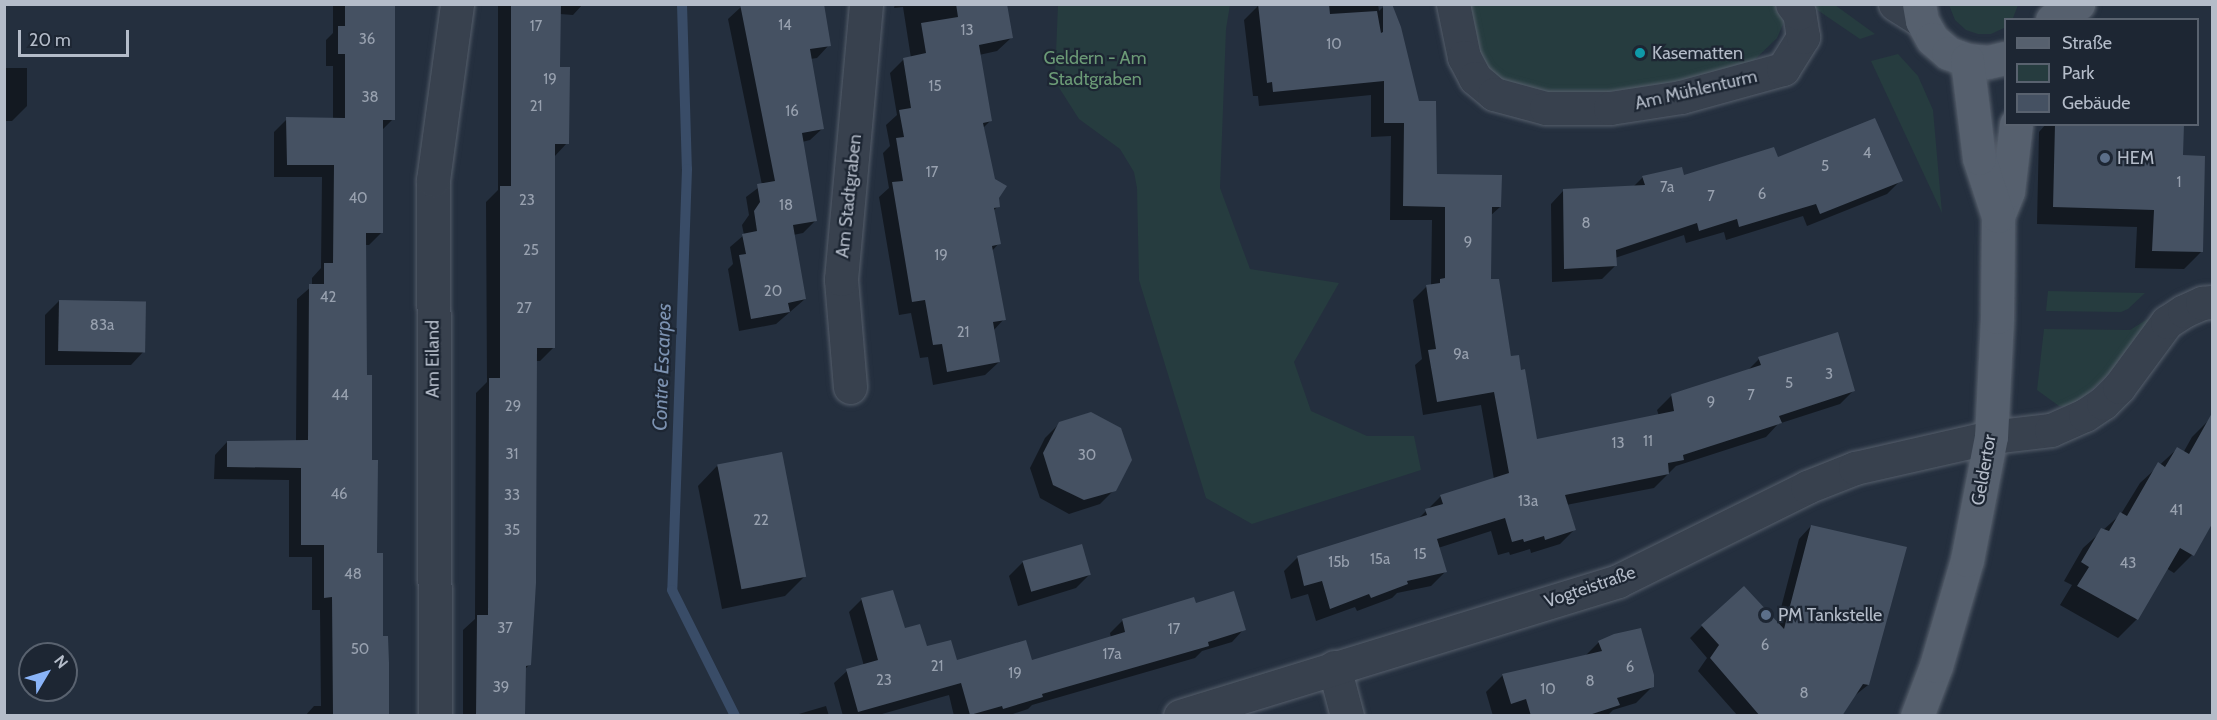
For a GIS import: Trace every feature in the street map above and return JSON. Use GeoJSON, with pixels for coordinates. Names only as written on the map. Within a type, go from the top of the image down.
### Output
{"type":"FeatureCollection","features":[{"type":"Feature","properties":{"kind":"main road"},"geometry":{"type":"LineString","coordinates":[[2055,18],[2078,4]]}},
{"type":"Feature","properties":{"kind":"main road"},"geometry":{"type":"LineString","coordinates":[[1912,10],[1932,39],[1948,53],[1967,60],[1988,62],[2004,58]]}},
{"type":"Feature","properties":{"kind":"main road","name":"Geldertor"},"geometry":{"type":"LineString","coordinates":[[1917,716],[1936,666],[1967,560],[1991,437],[1997,317],[1998,216],[1979,158],[1967,60]]}},
{"type":"Feature","properties":{"kind":"main road","name":"Geldertor"},"geometry":{"type":"LineString","coordinates":[[1998,216],[2008,191],[2016,126]]}},
{"type":"Feature","properties":{"kind":"street","name":"Am Eiland"},"geometry":{"type":"LineString","coordinates":[[435,716],[433,180],[457,4]]}},
{"type":"Feature","properties":{"kind":"street","name":"Am Stadtgraben"},"geometry":{"type":"LineString","coordinates":[[850,387],[841,279],[867,4]]}},
{"type":"Feature","properties":{"kind":"street","name":"Am Mühlenturm"},"geometry":{"type":"LineString","coordinates":[[1453,4],[1464,57],[1475,78],[1494,94],[1546,108],[1631,106],[1661,101],[1783,69],[1803,37],[1799,14],[1792,4]]}},
{"type":"Feature","properties":{"kind":"street","name":"Vogteistraße"},"geometry":{"type":"LineString","coordinates":[[1180,716],[1618,581],[1807,486],[1855,468],[1991,437],[2051,430],[2085,415],[2120,387],[2167,322],[2202,303],[2212,302]]}},
{"type":"Feature","properties":{"kind":"street"},"geometry":{"type":"LineString","coordinates":[[1334,667],[1347,716]]}},
{"type":"Feature","properties":{"kind":"green space","name":"Geldern - Am Stadtgraben"},"geometry":{"type":"Polygon","coordinates":[[[1058,5],[1230,5],[1226,29],[1220,188],[1250,269],[1339,283],[1294,362],[1311,411],[1367,436],[1414,436],[1421,470],[1252,524],[1206,498],[1139,280],[1137,188],[1134,172],[1120,149],[1079,119],[1058,86],[1055,76],[1058,5]]]}},
{"type":"Feature","properties":{"kind":"green space"},"geometry":{"type":"Polygon","coordinates":[[[1461,5],[1774,5],[1784,22],[1777,38],[1744,70],[1681,87],[1577,97],[1505,84],[1482,62],[1461,5]]]}},
{"type":"Feature","properties":{"kind":"green space"},"geometry":{"type":"Polygon","coordinates":[[[1810,5],[1835,5],[1875,34],[1860,39],[1810,5]]]}},
{"type":"Feature","properties":{"kind":"green space"},"geometry":{"type":"Polygon","coordinates":[[[1949,5],[2018,5],[2013,18],[2004,18],[2004,28],[1991,34],[1978,34],[1966,30],[1955,20],[1949,5]]]}},
{"type":"Feature","properties":{"kind":"green space"},"geometry":{"type":"Polygon","coordinates":[[[1898,54],[1918,76],[1933,110],[1942,213],[1871,61],[1898,54]]]}},
{"type":"Feature","properties":{"kind":"green space"},"geometry":{"type":"Polygon","coordinates":[[[2048,291],[2145,293],[2128,309],[2121,312],[2046,311],[2048,291]]]}},
{"type":"Feature","properties":{"kind":"green space"},"geometry":{"type":"Polygon","coordinates":[[[2151,317],[2121,362],[2082,399],[2066,407],[2059,406],[2037,390],[2044,329],[2130,330],[2151,317]]]}},
{"type":"Feature","properties":{"kind":"building"},"geometry":{"type":"Polygon","coordinates":[[[345,4],[395,4],[395,120],[383,120],[383,233],[366,233],[367,375],[372,375],[372,460],[378,460],[377,553],[383,553],[383,636],[388,636],[389,716],[333,716],[332,597],[324,598],[324,545],[301,545],[301,468],[227,467],[227,441],[308,440],[309,284],[324,284],[324,263],[333,263],[334,165],[287,165],[286,117],[345,118],[345,54],[338,54],[338,26],[345,26],[345,4]]]}},
{"type":"Feature","properties":{"kind":"building"},"geometry":{"type":"Polygon","coordinates":[[[511,4],[561,4],[560,67],[570,67],[569,144],[555,144],[555,348],[537,348],[536,583],[531,665],[526,666],[525,716],[476,716],[477,615],[488,615],[489,378],[500,378],[500,186],[511,186],[511,4]]]}},
{"type":"Feature","properties":{"kind":"building"},"geometry":{"type":"Polygon","coordinates":[[[740,4],[824,4],[831,46],[810,49],[824,129],[802,133],[817,221],[793,225],[806,299],[788,303],[790,312],[751,319],[739,255],[746,254],[742,234],[757,231],[754,211],[760,202],[757,184],[775,181],[740,4]]]}},
{"type":"Feature","properties":{"kind":"building"},"geometry":{"type":"Polygon","coordinates":[[[956,4],[1007,4],[1013,38],[979,45],[992,121],[983,123],[995,179],[1007,186],[999,198],[1000,207],[994,208],[1001,244],[992,246],[1006,320],[993,322],[1000,362],[947,372],[942,344],[933,345],[925,300],[912,302],[892,182],[903,181],[896,138],[904,137],[899,110],[911,108],[903,58],[926,53],[921,23],[958,17],[956,4]]]}},
{"type":"Feature","properties":{"kind":"building"},"geometry":{"type":"Polygon","coordinates":[[[1258,4],[1329,4],[1330,14],[1377,11],[1381,33],[1383,32],[1383,4],[1392,4],[1401,27],[1419,101],[1436,101],[1437,174],[1502,175],[1501,207],[1492,207],[1491,279],[1499,279],[1511,356],[1519,355],[1521,370],[1525,369],[1537,439],[1674,411],[1671,394],[1761,365],[1758,357],[1838,332],[1855,391],[1779,416],[1782,423],[1683,455],[1684,460],[1668,463],[1669,474],[1565,495],[1576,530],[1545,540],[1544,536],[1524,542],[1523,539],[1512,542],[1505,518],[1437,539],[1447,572],[1407,581],[1408,584],[1371,598],[1369,594],[1330,609],[1322,581],[1304,586],[1297,556],[1427,515],[1425,509],[1443,504],[1440,495],[1509,473],[1494,392],[1437,402],[1428,350],[1436,349],[1426,285],[1440,283],[1440,279],[1445,278],[1445,207],[1403,206],[1404,123],[1384,123],[1384,81],[1273,92],[1272,82],[1267,83],[1258,4]]]}},
{"type":"Feature","properties":{"kind":"building"},"geometry":{"type":"Polygon","coordinates":[[[1875,118],[1903,181],[1820,214],[1816,204],[1739,227],[1737,219],[1699,231],[1697,223],[1616,250],[1617,266],[1564,269],[1563,189],[1645,185],[1642,176],[1682,167],[1684,175],[1774,147],[1778,157],[1875,118]]]}},
{"type":"Feature","properties":{"kind":"building"},"geometry":{"type":"Polygon","coordinates":[[[2055,126],[2184,126],[2183,155],[2205,156],[2203,252],[2152,251],[2154,210],[2053,207],[2055,126]]]}},
{"type":"Feature","properties":{"kind":"building"},"geometry":{"type":"Polygon","coordinates":[[[59,300],[146,302],[145,353],[58,351],[59,300]]]}},
{"type":"Feature","properties":{"kind":"building"},"geometry":{"type":"Polygon","coordinates":[[[1091,412],[1121,428],[1132,460],[1116,491],[1084,500],[1053,485],[1043,453],[1059,422],[1091,412]]]}},
{"type":"Feature","properties":{"kind":"building"},"geometry":{"type":"Polygon","coordinates":[[[2212,413],[2212,524],[2194,556],[2180,548],[2138,620],[2077,586],[2089,567],[2081,562],[2101,528],[2109,531],[2120,512],[2127,516],[2158,462],[2165,467],[2177,447],[2189,454],[2212,413]]]}},
{"type":"Feature","properties":{"kind":"building"},"geometry":{"type":"Polygon","coordinates":[[[782,452],[806,577],[741,589],[717,465],[782,452]]]}},
{"type":"Feature","properties":{"kind":"building"},"geometry":{"type":"Polygon","coordinates":[[[1811,525],[1907,547],[1869,685],[1863,684],[1842,716],[1760,716],[1710,658],[1719,645],[1701,625],[1744,586],[1784,629],[1811,525]]]}},
{"type":"Feature","properties":{"kind":"building"},"geometry":{"type":"Polygon","coordinates":[[[1082,544],[1091,575],[1031,592],[1022,561],[1082,544]]]}},
{"type":"Feature","properties":{"kind":"building"},"geometry":{"type":"Polygon","coordinates":[[[893,590],[905,628],[920,624],[927,646],[951,640],[957,660],[1026,640],[1032,660],[1125,632],[1122,619],[1194,597],[1196,603],[1234,591],[1246,630],[1208,642],[1209,646],[1042,694],[1043,697],[1003,709],[1002,706],[970,715],[961,683],[858,712],[846,669],[878,660],[861,598],[893,590]]]}},
{"type":"Feature","properties":{"kind":"building"},"geometry":{"type":"Polygon","coordinates":[[[1641,628],[1654,675],[1654,687],[1617,698],[1620,705],[1586,716],[1531,716],[1526,699],[1511,704],[1502,674],[1602,651],[1598,641],[1614,634],[1641,628]]]}},
{"type":"Feature","properties":{"kind":"waterway","name":"Contre Escarpes"},"geometry":{"type":"LineString","coordinates":[[682,4],[687,169],[672,590],[735,716]]}},
{"type":"Feature","properties":{"kind":"place","name":"Kasematten"},"geometry":{"type":"Point","coordinates":[1640,53]}},
{"type":"Feature","properties":{"kind":"place","name":"HEM"},"geometry":{"type":"Point","coordinates":[2105,158]}},
{"type":"Feature","properties":{"kind":"place","name":"PM Tankstelle"},"geometry":{"type":"Point","coordinates":[1766,615]}}]}
